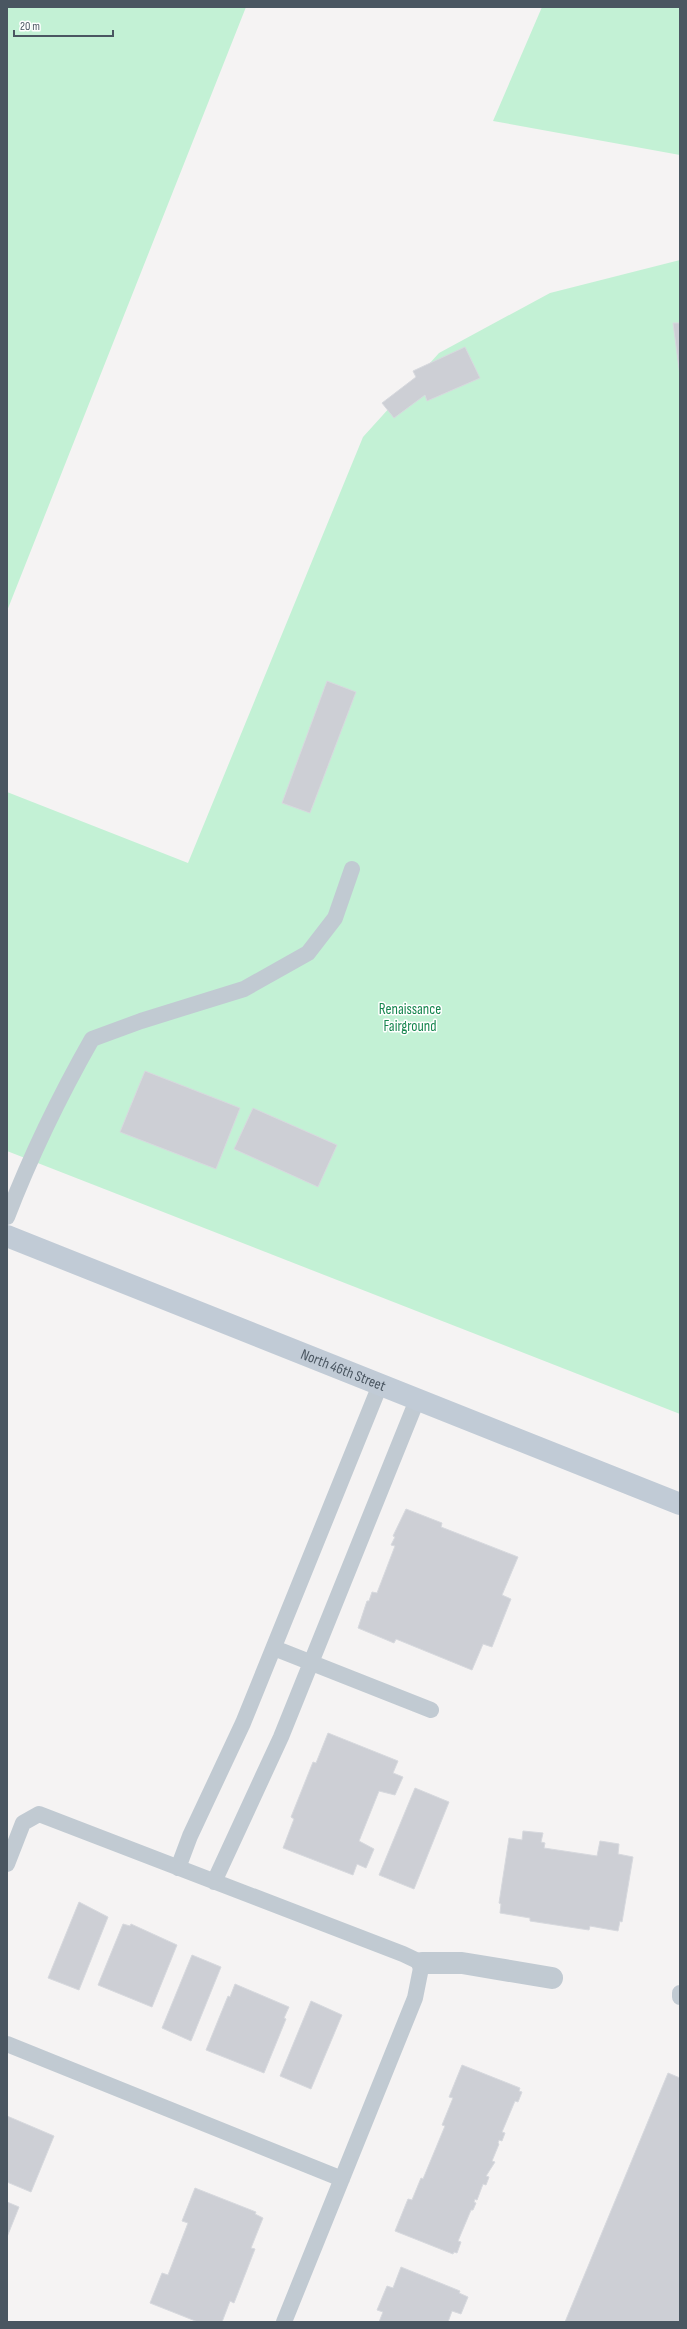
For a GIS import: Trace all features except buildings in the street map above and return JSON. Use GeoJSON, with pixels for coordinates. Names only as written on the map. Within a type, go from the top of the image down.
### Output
{"type":"FeatureCollection","features":[{"type":"Feature","properties":{"kind":"street","name":"North 46th Street"},"geometry":{"type":"LineString","coordinates":[[7,1236],[680,1504]]}},
{"type":"Feature","properties":{"kind":"street"},"geometry":{"type":"LineString","coordinates":[[422,1963],[462,1962],[552,1978]]}},
{"type":"Feature","properties":{"kind":"lane"},"geometry":{"type":"LineString","coordinates":[[7,1217],[29,1159],[61,1094],[92,1039],[142,1021],[244,989],[308,954],[335,918],[352,869]]}},
{"type":"Feature","properties":{"kind":"lane"},"geometry":{"type":"LineString","coordinates":[[178,1868],[190,1836],[243,1723],[380,1385]]}},
{"type":"Feature","properties":{"kind":"lane"},"geometry":{"type":"LineString","coordinates":[[214,1882],[281,1737],[417,1400]]}},
{"type":"Feature","properties":{"kind":"lane"},"geometry":{"type":"LineString","coordinates":[[274,1648],[431,1710]]}},
{"type":"Feature","properties":{"kind":"lane"},"geometry":{"type":"LineString","coordinates":[[7,1864],[23,1823],[39,1814],[403,1954],[422,1963],[415,1998],[284,2322]]}},
{"type":"Feature","properties":{"kind":"lane"},"geometry":{"type":"LineString","coordinates":[[7,2044],[342,2179]]}},
{"type":"Feature","properties":{"kind":"green space"},"geometry":{"type":"Polygon","coordinates":[[[7,7],[246,7],[7,611],[7,7]]]}},
{"type":"Feature","properties":{"kind":"green space"},"geometry":{"type":"Polygon","coordinates":[[[542,7],[680,7],[680,155],[493,121],[542,7]]]}},
{"type":"Feature","properties":{"kind":"green space","name":"Renaissance Fairground"},"geometry":{"type":"Polygon","coordinates":[[[680,260],[680,1414],[7,1151],[7,792],[188,863],[363,437],[439,353],[550,293],[680,260]]]}}]}
